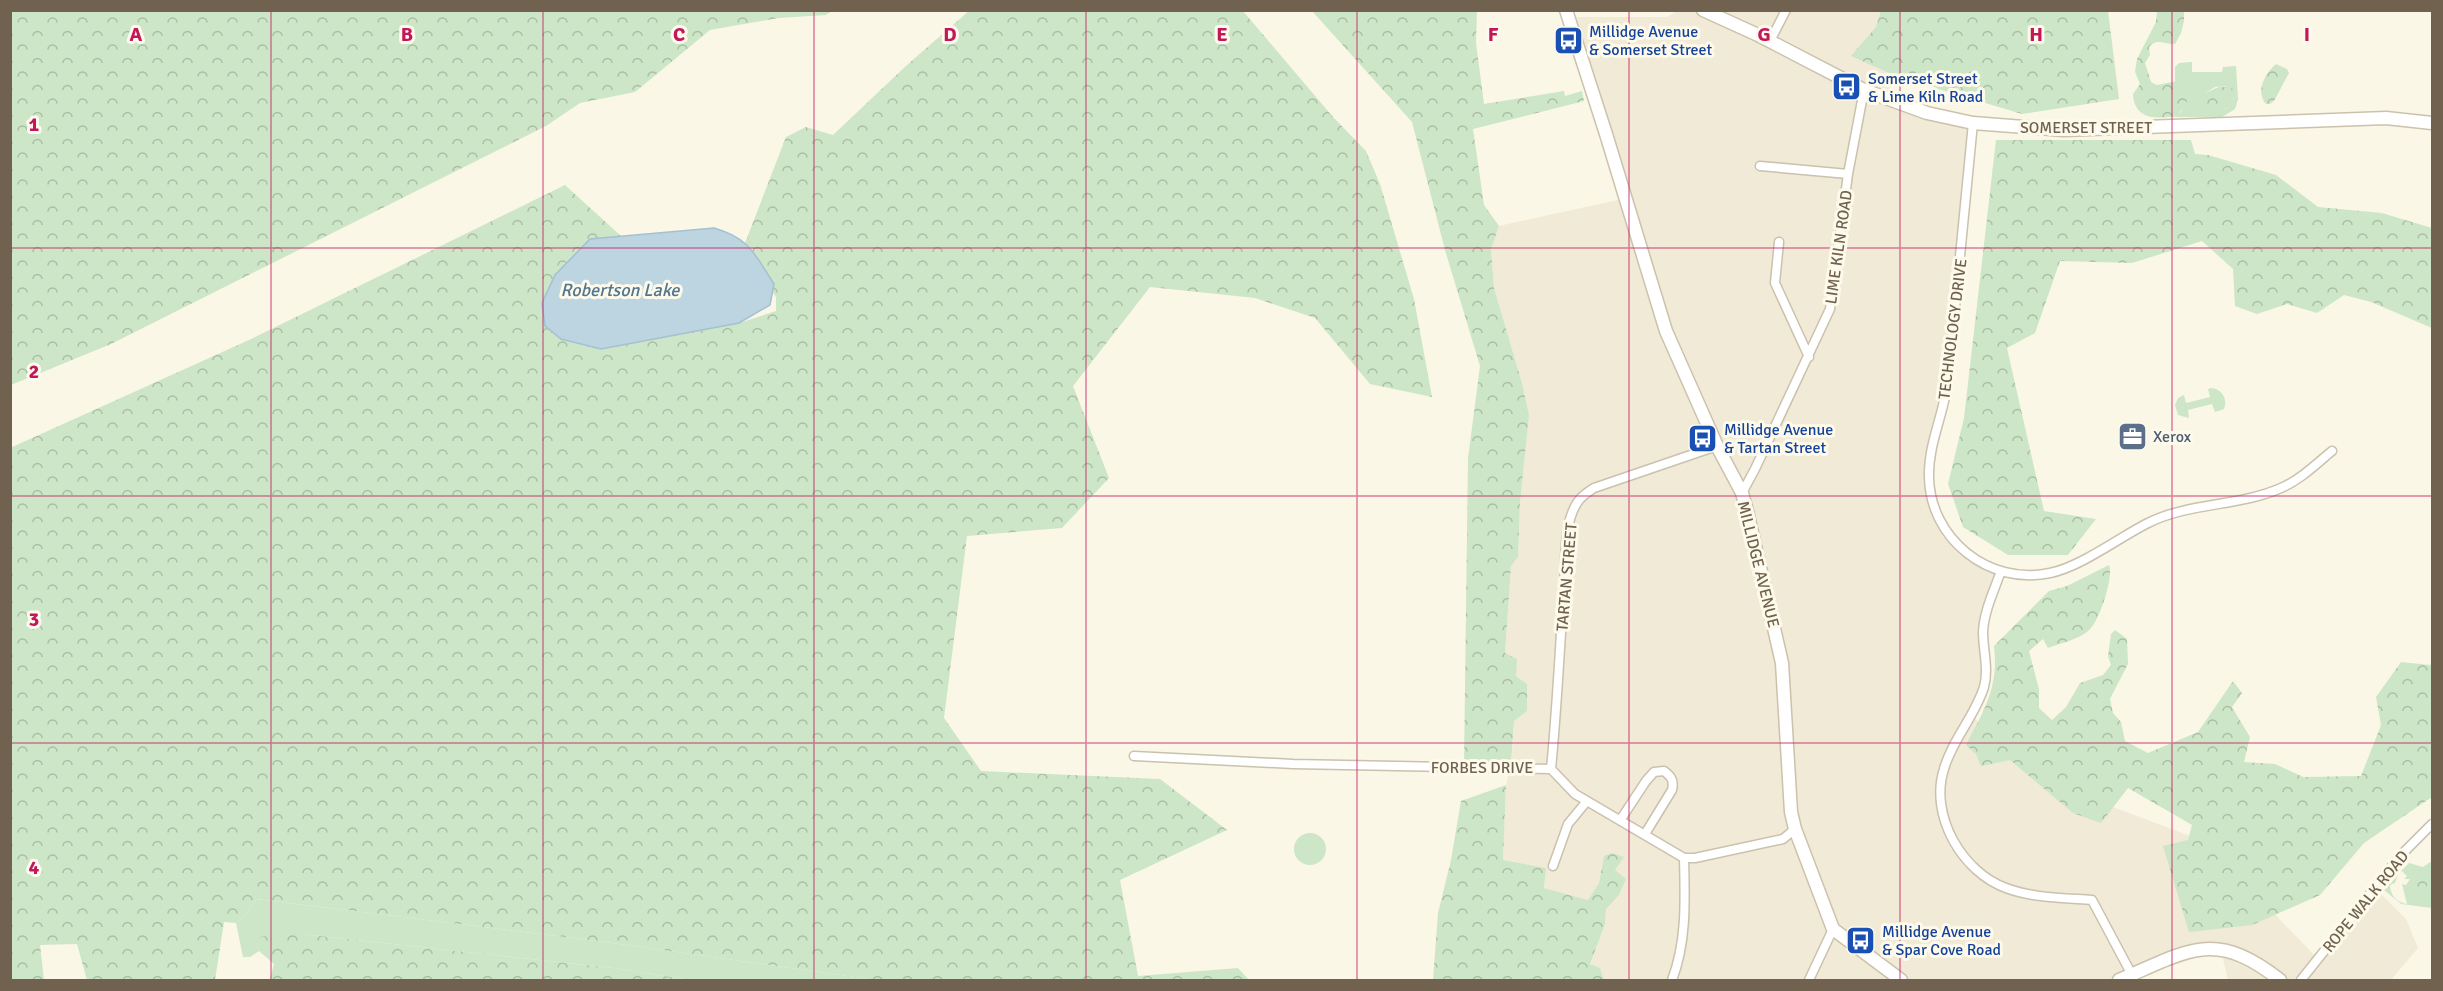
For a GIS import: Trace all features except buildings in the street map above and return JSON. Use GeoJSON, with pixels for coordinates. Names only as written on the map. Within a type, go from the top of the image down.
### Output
{"type":"FeatureCollection","features":[{"type":"Feature","properties":{"kind":"street","name":"MILLIDGE AVENUE"},"geometry":{"type":"LineString","coordinates":[[1568,10],[1666,331],[1717,446],[1742,493],[1781,655],[1791,813],[1833,929]]}},
{"type":"Feature","properties":{"kind":"street","name":"SOMERSET STREET"},"geometry":{"type":"LineString","coordinates":[[1704,10],[1864,90],[1927,113],[1973,123],[2064,130],[2386,118],[2433,123]]}},
{"type":"Feature","properties":{"kind":"street","name":"SOMERSET STREET"},"geometry":{"type":"LineString","coordinates":[[1719,10],[1758,35]]}},
{"type":"Feature","properties":{"kind":"street"},"geometry":{"type":"LineString","coordinates":[[1770,41],[1786,10]]}},
{"type":"Feature","properties":{"kind":"street","name":"LIME KILN ROAD"},"geometry":{"type":"LineString","coordinates":[[1742,493],[1828,315],[1833,297],[1848,174],[1864,90]]}},
{"type":"Feature","properties":{"kind":"street","name":"TECHNOLOGY DRIVE"},"geometry":{"type":"LineString","coordinates":[[1973,123],[1947,387],[1933,443],[1929,476],[1934,508],[1940,523],[1950,537],[1972,558],[2001,571],[2036,574],[2061,570],[2076,564],[2114,540],[2163,515],[2282,488],[2332,451]]}},
{"type":"Feature","properties":{"kind":"street"},"geometry":{"type":"LineString","coordinates":[[1760,166],[1848,174]]}},
{"type":"Feature","properties":{"kind":"street"},"geometry":{"type":"LineString","coordinates":[[1779,242],[1775,283],[1809,357]]}},
{"type":"Feature","properties":{"kind":"street","name":"TARTAN STREET"},"geometry":{"type":"LineString","coordinates":[[1551,769],[1569,525],[1577,502],[1585,493],[1594,488],[1717,446]]}},
{"type":"Feature","properties":{"kind":"street"},"geometry":{"type":"LineString","coordinates":[[2001,571],[1984,622],[1986,669],[1983,688],[1942,776],[1941,798],[1947,826],[1952,838],[1966,858],[1994,882],[2013,890],[2040,896],[2092,900],[2132,975]]}},
{"type":"Feature","properties":{"kind":"street","name":"FORBES DRIVE"},"geometry":{"type":"LineString","coordinates":[[1134,756],[1293,764],[1551,769],[1575,794],[1621,819],[1676,856],[1684,858]]}},
{"type":"Feature","properties":{"kind":"street"},"geometry":{"type":"LineString","coordinates":[[1621,819],[1654,772],[1664,771],[1673,783],[1672,790],[1645,834]]}},
{"type":"Feature","properties":{"kind":"street"},"geometry":{"type":"LineString","coordinates":[[1553,866],[1568,824],[1587,801]]}},
{"type":"Feature","properties":{"kind":"street","name":"ROPE WALK ROAD"},"geometry":{"type":"LineString","coordinates":[[2301,981],[2400,856],[2433,824]]}},
{"type":"Feature","properties":{"kind":"street"},"geometry":{"type":"LineString","coordinates":[[1672,981],[1678,965],[1683,930],[1684,858],[1695,858],[1783,839],[1795,829]]}},
{"type":"Feature","properties":{"kind":"street"},"geometry":{"type":"LineString","coordinates":[[1809,981],[1833,929],[1901,981]]}},
{"type":"Feature","properties":{"kind":"street"},"geometry":{"type":"LineString","coordinates":[[2119,981],[2190,952],[2217,948],[2240,954],[2280,981]]}},
{"type":"Feature","properties":{"kind":"shaded area"},"geometry":{"type":"Polygon","coordinates":[[[1679,10],[1910,11],[1887,101],[1972,123],[1949,369],[1926,466],[1931,509],[1942,529],[1954,545],[2000,572],[1983,626],[1987,681],[1973,717],[2011,750],[2113,807],[2190,836],[2230,868],[2320,961],[2382,895],[2406,919],[2418,948],[2391,980],[2228,980],[2221,950],[2127,980],[1604,980],[1600,968],[1590,964],[1605,924],[1606,909],[1619,895],[1615,870],[1623,857],[1604,856],[1599,883],[1588,900],[1544,888],[1546,868],[1503,860],[1506,786],[1512,758],[1514,721],[1527,711],[1527,684],[1516,676],[1505,653],[1511,566],[1518,557],[1520,503],[1529,415],[1494,288],[1491,248],[1499,226],[1622,199],[1566,17],[1667,17],[1679,10]]]}},
{"type":"Feature","properties":{"kind":"green space"},"geometry":{"type":"Polygon","coordinates":[[[11,10],[832,11],[826,15],[779,18],[710,30],[635,92],[580,103],[546,126],[111,344],[11,385],[11,10]]]}},
{"type":"Feature","properties":{"kind":"green space"},"geometry":{"type":"Polygon","coordinates":[[[970,10],[1243,11],[1333,117],[1366,151],[1380,184],[1414,299],[1432,397],[1370,384],[1315,318],[1255,298],[1150,287],[1073,386],[1109,478],[1062,528],[967,536],[944,718],[981,771],[1160,779],[1227,830],[1120,880],[1138,976],[1238,968],[1249,980],[876,980],[605,942],[256,899],[244,917],[236,923],[224,922],[215,980],[87,980],[77,944],[40,945],[44,980],[11,980],[10,448],[249,340],[565,185],[621,236],[601,349],[739,323],[776,311],[776,297],[772,291],[774,284],[751,248],[745,243],[786,137],[806,127],[833,135],[907,65],[970,10]]]}},
{"type":"Feature","properties":{"kind":"green space"},"geometry":{"type":"Polygon","coordinates":[[[1312,11],[1477,11],[1476,43],[1484,104],[1564,91],[1565,96],[1582,91],[1584,101],[1473,129],[1484,205],[1499,226],[1491,249],[1494,288],[1529,415],[1520,503],[1518,557],[1511,566],[1505,653],[1517,659],[1516,676],[1527,684],[1527,711],[1514,721],[1511,764],[1464,763],[1468,458],[1480,366],[1445,250],[1412,122],[1312,11]]]}},
{"type":"Feature","properties":{"kind":"green space"},"geometry":{"type":"Polygon","coordinates":[[[1881,11],[2108,11],[2119,99],[2022,114],[1898,77],[1851,56],[1876,27],[1881,11]]]}},
{"type":"Feature","properties":{"kind":"green space"},"geometry":{"type":"Polygon","coordinates":[[[2157,11],[2184,11],[2184,21],[2175,44],[2155,42],[2149,47],[2150,55],[2145,63],[2151,82],[2157,85],[2177,81],[2187,91],[2189,98],[2178,115],[2163,117],[2148,116],[2142,113],[2134,103],[2133,94],[2140,84],[2135,72],[2137,59],[2156,22],[2157,11]]]}},
{"type":"Feature","properties":{"kind":"green space"},"geometry":{"type":"Polygon","coordinates":[[[2192,62],[2192,72],[2222,72],[2223,67],[2236,66],[2238,99],[2235,109],[2222,117],[2153,117],[2175,116],[2181,112],[2186,90],[2175,81],[2175,67],[2179,63],[2192,62]],[[2225,86],[2215,87],[2205,93],[2225,109],[2234,98],[2225,86]]]}},
{"type":"Feature","properties":{"kind":"green space"},"geometry":{"type":"Polygon","coordinates":[[[2276,64],[2287,69],[2289,73],[2274,101],[2266,104],[2261,88],[2268,72],[2276,64]]]}},
{"type":"Feature","properties":{"kind":"green space"},"geometry":{"type":"Polygon","coordinates":[[[2221,86],[2233,89],[2233,101],[2221,110],[2205,108],[2202,100],[2205,93],[2221,86]]]}},
{"type":"Feature","properties":{"kind":"green space"},"geometry":{"type":"Polygon","coordinates":[[[1996,140],[2191,140],[2195,154],[2208,155],[2276,175],[2318,207],[2382,213],[2432,228],[2432,328],[2371,302],[2344,295],[2317,313],[2287,304],[2257,314],[2235,306],[2233,269],[2202,241],[2132,263],[2060,261],[2035,333],[2007,348],[2044,511],[2096,519],[2068,555],[2008,555],[1963,527],[1948,484],[1964,418],[1996,140]]]}},
{"type":"Feature","properties":{"kind":"green space"},"geometry":{"type":"Polygon","coordinates":[[[2211,388],[2223,395],[2224,409],[2215,412],[2212,404],[2188,410],[2189,418],[2178,415],[2175,405],[2178,398],[2184,395],[2186,403],[2210,397],[2208,389],[2211,388]]]}},
{"type":"Feature","properties":{"kind":"green space"},"geometry":{"type":"Polygon","coordinates":[[[2109,565],[2110,578],[2105,597],[2091,628],[2077,638],[2048,648],[2043,639],[2029,651],[2039,689],[2039,708],[2052,720],[2066,707],[2080,683],[2103,675],[2111,665],[2108,656],[2111,634],[2115,630],[2127,639],[2128,664],[2110,699],[2113,713],[2121,722],[2125,741],[2148,753],[2198,732],[2233,681],[2242,693],[2232,707],[2250,737],[2244,762],[2275,764],[2303,777],[2361,776],[2381,725],[2376,697],[2401,662],[2430,665],[2432,663],[2432,797],[2364,843],[2320,895],[2252,925],[2189,932],[2163,846],[2188,840],[2192,825],[2128,788],[2101,823],[2073,813],[2010,760],[1981,766],[1976,754],[1966,745],[1989,698],[1994,674],[1994,646],[2049,591],[2067,586],[2109,565]]]}},
{"type":"Feature","properties":{"kind":"green space"},"geometry":{"type":"Polygon","coordinates":[[[1506,785],[1503,860],[1546,868],[1544,888],[1588,900],[1599,883],[1604,856],[1612,853],[1624,857],[1615,870],[1626,879],[1619,895],[1606,909],[1605,924],[1590,964],[1600,968],[1604,980],[1433,980],[1438,913],[1451,860],[1461,801],[1506,785]]]}},
{"type":"Feature","properties":{"kind":"green space"},"geometry":{"type":"Polygon","coordinates":[[[1310,833],[1321,838],[1326,849],[1321,860],[1310,865],[1299,860],[1294,849],[1299,838],[1310,833]]]}},
{"type":"Feature","properties":{"kind":"green space"},"geometry":{"type":"Polygon","coordinates":[[[2432,861],[2432,908],[2401,904],[2384,890],[2398,875],[2395,883],[2390,885],[2391,892],[2397,900],[2407,904],[2402,884],[2406,885],[2410,879],[2404,879],[2407,876],[2402,871],[2399,873],[2409,863],[2423,867],[2432,861]]]}},
{"type":"Feature","properties":{"kind":"green space"},"geometry":{"type":"Polygon","coordinates":[[[2427,873],[2431,877],[2426,888],[2432,893],[2432,900],[2426,906],[2418,903],[2416,897],[2407,891],[2407,888],[2427,873]]]}},
{"type":"Feature","properties":{"kind":"green space"},"geometry":{"type":"Polygon","coordinates":[[[256,899],[605,942],[876,980],[691,980],[613,968],[301,934],[280,934],[258,943],[259,951],[250,957],[243,957],[236,923],[244,917],[256,899]]]}},
{"type":"Feature","properties":{"kind":"green space"},"geometry":{"type":"Polygon","coordinates":[[[301,934],[613,968],[691,980],[274,980],[270,979],[274,964],[259,951],[258,943],[260,937],[301,934]]]}},
{"type":"Feature","properties":{"kind":"water","name":"Robertson Lake"},"geometry":{"type":"Polygon","coordinates":[[[714,228],[744,242],[756,256],[774,284],[770,305],[739,323],[601,349],[561,339],[545,326],[542,303],[555,275],[590,239],[714,228]]]}},
{"type":"Feature","properties":{"kind":"place","name":"Millidge Avenue & Somerset Street"},"geometry":{"type":"Point","coordinates":[1568,40]}},
{"type":"Feature","properties":{"kind":"place","name":"Somerset Street & Lime Kiln Road"},"geometry":{"type":"Point","coordinates":[1847,87]}},
{"type":"Feature","properties":{"kind":"place","name":"Xerox"},"geometry":{"type":"Point","coordinates":[2132,436]}},
{"type":"Feature","properties":{"kind":"place","name":"Millidge Avenue & Tartan Street"},"geometry":{"type":"Point","coordinates":[1703,438]}},
{"type":"Feature","properties":{"kind":"place","name":"Millidge Avenue & Spar Cove Road"},"geometry":{"type":"Point","coordinates":[1861,940]}}]}
